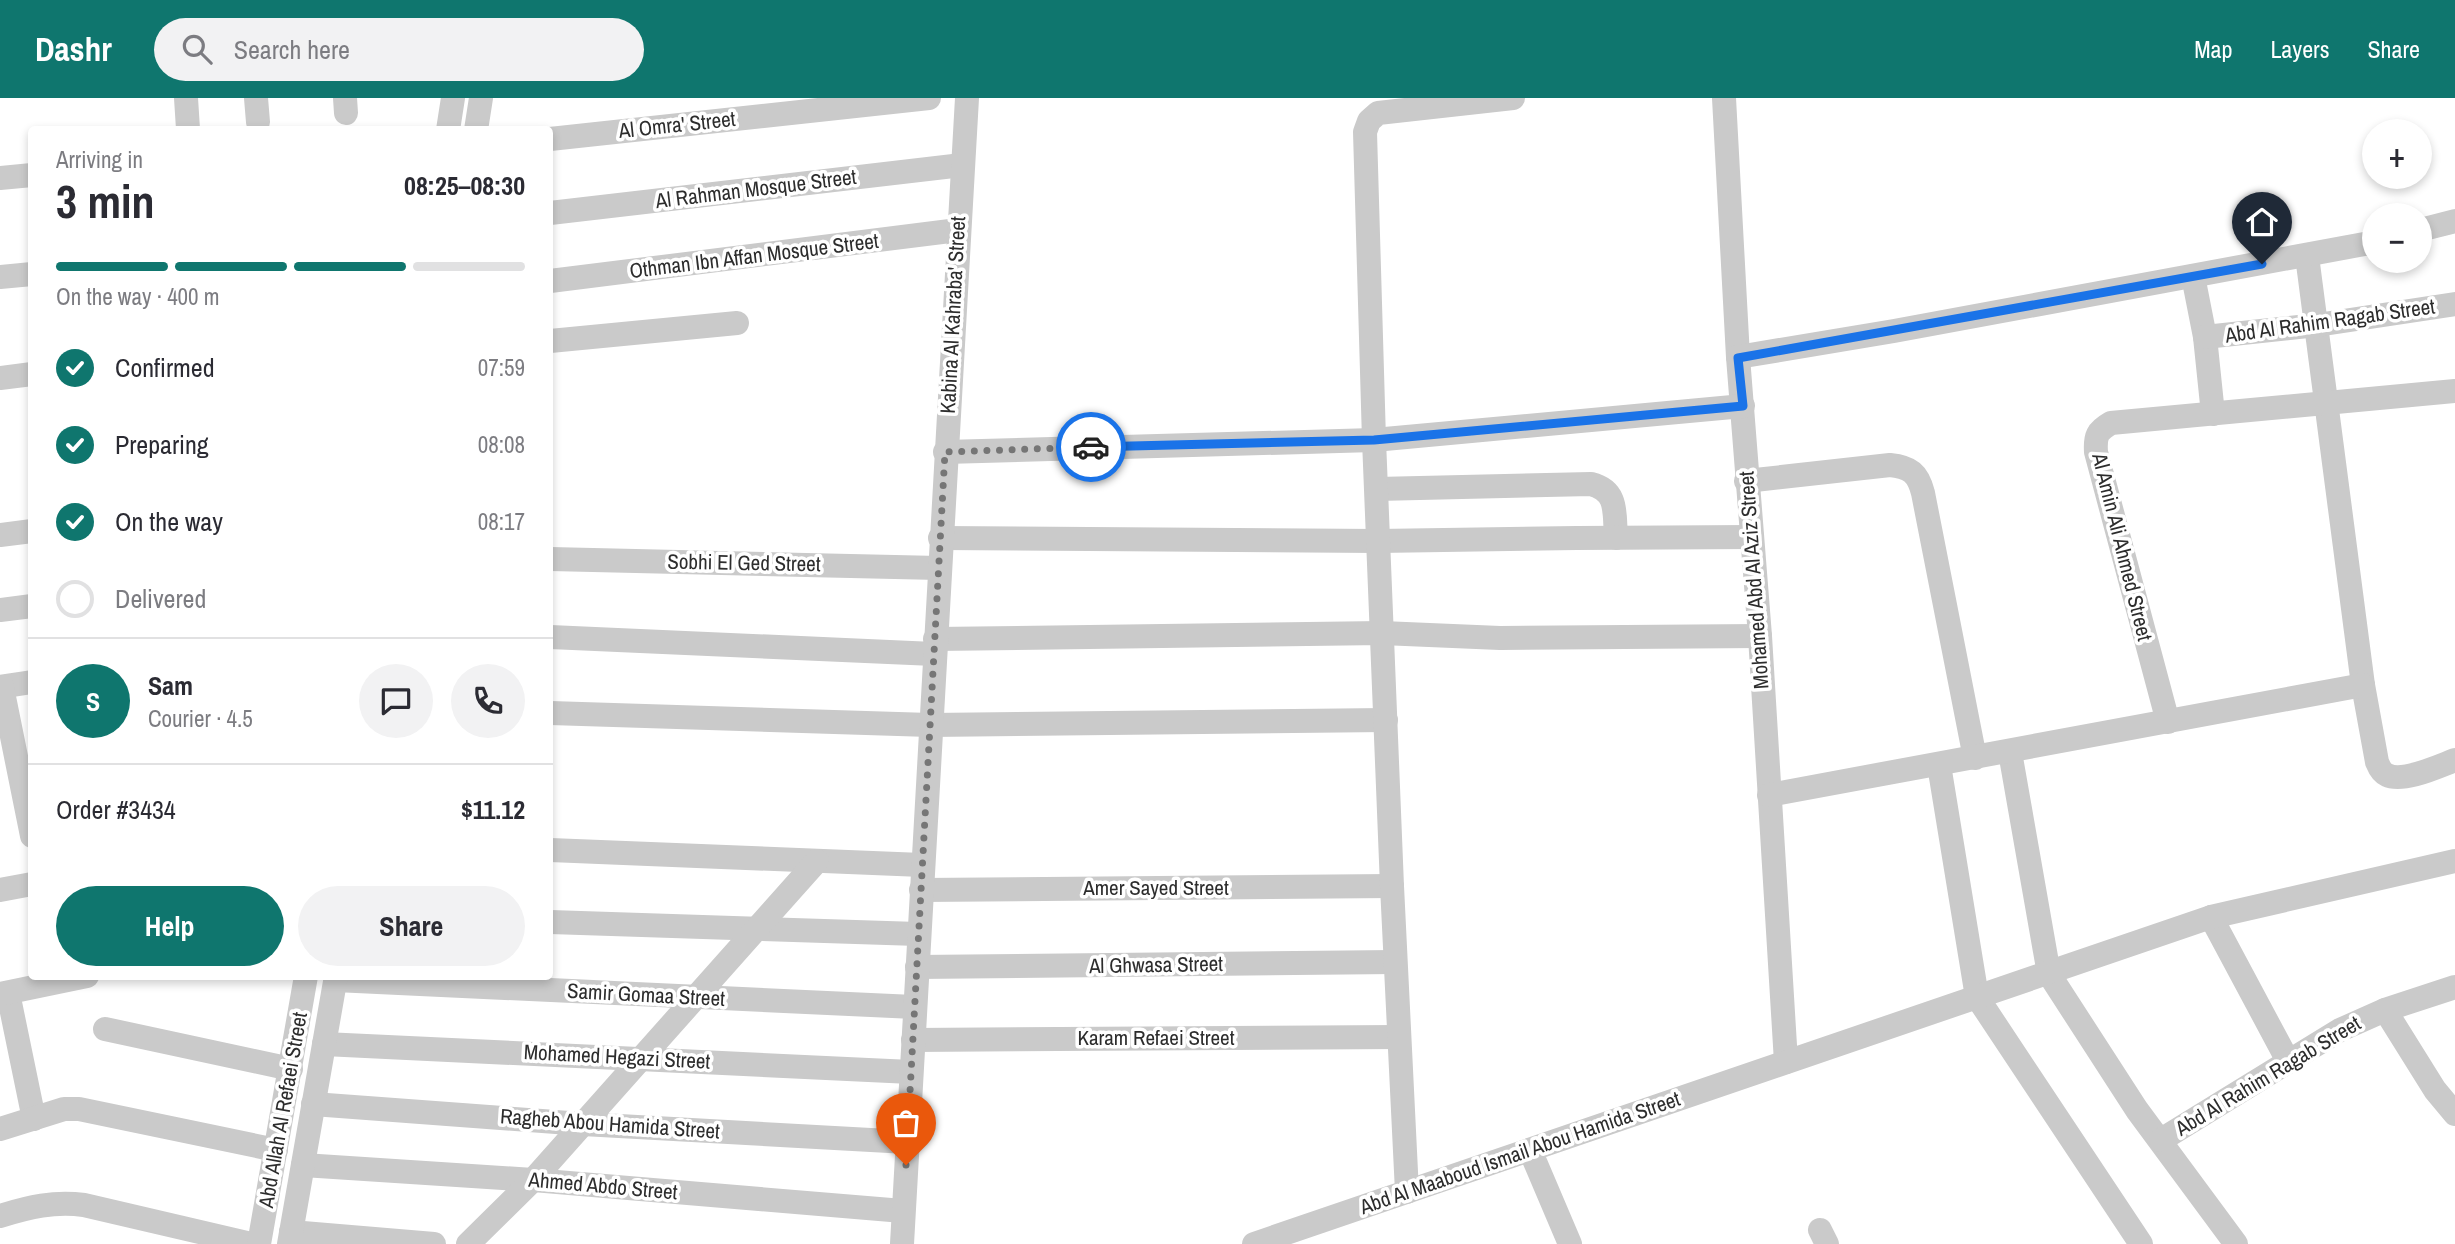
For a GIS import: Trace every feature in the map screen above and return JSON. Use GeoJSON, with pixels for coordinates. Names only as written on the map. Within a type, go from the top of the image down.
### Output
{"type":"FeatureCollection","features":[{"type":"Feature","properties":{"kind":"street"},"geometry":{"type":"LineString","coordinates":[[186,98],[188,126]]}},
{"type":"Feature","properties":{"kind":"street"},"geometry":{"type":"LineString","coordinates":[[449,126],[453,98]]}},
{"type":"Feature","properties":{"kind":"street"},"geometry":{"type":"LineString","coordinates":[[477,126],[481,98]]}},
{"type":"Feature","properties":{"kind":"street","name":"Al Omra' Street"},"geometry":{"type":"LineString","coordinates":[[553,139],[929,98]]}},
{"type":"Feature","properties":{"kind":"street","name":"Kabina Al Kahraba' Street"},"geometry":{"type":"LineString","coordinates":[[902,1244],[967,98]]}},
{"type":"Feature","properties":{"kind":"street"},"geometry":{"type":"LineString","coordinates":[[1407,1192],[1391,886],[1365,132],[1369,121],[1378,113],[1513,98]]}},
{"type":"Feature","properties":{"kind":"street","name":"Mohamed Abd Al Aziz Street"},"geometry":{"type":"LineString","coordinates":[[1724,98],[1738,358],[1760,636],[1786,1062]]}},
{"type":"Feature","properties":{"kind":"street","name":"Al Rahman Mosque Street"},"geometry":{"type":"LineString","coordinates":[[553,213],[962,165]]}},
{"type":"Feature","properties":{"kind":"street"},"geometry":{"type":"LineString","coordinates":[[0,178],[28,175]]}},
{"type":"Feature","properties":{"kind":"street"},"geometry":{"type":"LineString","coordinates":[[2432,227],[2455,221]]}},
{"type":"Feature","properties":{"kind":"street","name":"Othman Ibn Affan Mosque Street"},"geometry":{"type":"LineString","coordinates":[[553,281],[958,230]]}},
{"type":"Feature","properties":{"kind":"street"},"geometry":{"type":"LineString","coordinates":[[1738,358],[2362,245]]}},
{"type":"Feature","properties":{"kind":"street"},"geometry":{"type":"LineString","coordinates":[[2307,256],[2363,685],[2377,762],[2387,776],[2396,777],[2409,776],[2455,760]]}},
{"type":"Feature","properties":{"kind":"street"},"geometry":{"type":"LineString","coordinates":[[0,277],[28,274]]}},
{"type":"Feature","properties":{"kind":"street"},"geometry":{"type":"LineString","coordinates":[[2193,276],[2205,337],[2213,414]]}},
{"type":"Feature","properties":{"kind":"street","name":"Abd Al Rahim Ragab Street"},"geometry":{"type":"LineString","coordinates":[[2205,337],[2317,325],[2455,304]]}},
{"type":"Feature","properties":{"kind":"street"},"geometry":{"type":"LineString","coordinates":[[553,341],[737,323]]}},
{"type":"Feature","properties":{"kind":"street"},"geometry":{"type":"LineString","coordinates":[[0,377],[28,374]]}},
{"type":"Feature","properties":{"kind":"street","name":"Al Amin Ali Ahmed Street"},"geometry":{"type":"LineString","coordinates":[[2168,722],[2096,452],[2095,439],[2099,430],[2111,423],[2455,391]]}},
{"type":"Feature","properties":{"kind":"street"},"geometry":{"type":"LineString","coordinates":[[945,452],[1374,440],[1743,406]]}},
{"type":"Feature","properties":{"kind":"street"},"geometry":{"type":"LineString","coordinates":[[1746,481],[1890,465],[1913,471],[1920,481],[1923,493],[1975,758]]}},
{"type":"Feature","properties":{"kind":"street"},"geometry":{"type":"LineString","coordinates":[[1377,489],[1591,484],[1608,492],[1613,500],[1616,538]]}},
{"type":"Feature","properties":{"kind":"street"},"geometry":{"type":"LineString","coordinates":[[0,535],[28,532]]}},
{"type":"Feature","properties":{"kind":"street"},"geometry":{"type":"LineString","coordinates":[[940,538],[1378,541],[1752,537]]}},
{"type":"Feature","properties":{"kind":"street","name":"Sobhi El Ged Street"},"geometry":{"type":"LineString","coordinates":[[553,558],[939,568]]}},
{"type":"Feature","properties":{"kind":"street"},"geometry":{"type":"LineString","coordinates":[[0,610],[28,606]]}},
{"type":"Feature","properties":{"kind":"street"},"geometry":{"type":"LineString","coordinates":[[553,638],[934,646],[1382,633],[1500,638],[1760,636]]}},
{"type":"Feature","properties":{"kind":"street"},"geometry":{"type":"LineString","coordinates":[[28,683],[1,687],[17,788],[28,823]]}},
{"type":"Feature","properties":{"kind":"street"},"geometry":{"type":"LineString","coordinates":[[1769,795],[2363,685]]}},
{"type":"Feature","properties":{"kind":"street"},"geometry":{"type":"LineString","coordinates":[[553,713],[930,725],[1386,720]]}},
{"type":"Feature","properties":{"kind":"street"},"geometry":{"type":"LineString","coordinates":[[2010,752],[2049,974],[2126,1094],[2236,1244]]}},
{"type":"Feature","properties":{"kind":"street"},"geometry":{"type":"LineString","coordinates":[[1940,765],[1977,997],[2141,1244]]}},
{"type":"Feature","properties":{"kind":"street"},"geometry":{"type":"LineString","coordinates":[[553,850],[922,865]]}},
{"type":"Feature","properties":{"kind":"street"},"geometry":{"type":"LineString","coordinates":[[468,1244],[533,1180],[817,861]]}},
{"type":"Feature","properties":{"kind":"street","name":"Abd Al Maaboud Ismail Abou Hamida Street"},"geometry":{"type":"LineString","coordinates":[[1254,1244],[2211,917],[2455,861]]}},
{"type":"Feature","properties":{"kind":"street"},"geometry":{"type":"LineString","coordinates":[[0,890],[28,885]]}},
{"type":"Feature","properties":{"kind":"street","name":"Amer Sayed Street"},"geometry":{"type":"LineString","coordinates":[[921,890],[1391,886]]}},
{"type":"Feature","properties":{"kind":"street"},"geometry":{"type":"LineString","coordinates":[[2211,917],[2288,1061]]}},
{"type":"Feature","properties":{"kind":"street"},"geometry":{"type":"LineString","coordinates":[[553,922],[918,934]]}},
{"type":"Feature","properties":{"kind":"street","name":"Al Ghwasa Street"},"geometry":{"type":"LineString","coordinates":[[917,967],[1395,962]]}},
{"type":"Feature","properties":{"kind":"street"},"geometry":{"type":"LineString","coordinates":[[34,1119],[4,993],[58,980]]}},
{"type":"Feature","properties":{"kind":"street","name":"Abd Allah Al Refaei Street"},"geometry":{"type":"LineString","coordinates":[[259,1244],[305,980]]}},
{"type":"Feature","properties":{"kind":"street","name":"Abd Allah Al Refaei Street"},"geometry":{"type":"LineString","coordinates":[[290,1238],[335,980]]}},
{"type":"Feature","properties":{"kind":"street","name":"Samir Gomaa Street"},"geometry":{"type":"LineString","coordinates":[[355,980],[914,1007]]}},
{"type":"Feature","properties":{"kind":"street","name":"Abd Al Rahim Ragab Street"},"geometry":{"type":"LineString","coordinates":[[2161,1140],[2340,1030],[2385,1010],[2455,987]]}},
{"type":"Feature","properties":{"kind":"street"},"geometry":{"type":"LineString","coordinates":[[2385,1010],[2435,1090],[2455,1114]]}},
{"type":"Feature","properties":{"kind":"street"},"geometry":{"type":"LineString","coordinates":[[104,1029],[291,1069]]}},
{"type":"Feature","properties":{"kind":"street","name":"Karam Refaei Street"},"geometry":{"type":"LineString","coordinates":[[913,1040],[1399,1037]]}},
{"type":"Feature","properties":{"kind":"street","name":"Mohamed Hegazi Street"},"geometry":{"type":"LineString","coordinates":[[324,1044],[911,1072]]}},
{"type":"Feature","properties":{"kind":"street","name":"Ragheb Abou Hamida Street"},"geometry":{"type":"LineString","coordinates":[[313,1104],[583,1124],[907,1142]]}},
{"type":"Feature","properties":{"kind":"street"},"geometry":{"type":"LineString","coordinates":[[0,1129],[64,1109],[94,1111],[276,1150]]}},
{"type":"Feature","properties":{"kind":"street"},"geometry":{"type":"LineString","coordinates":[[1530,1150],[1570,1244]]}},
{"type":"Feature","properties":{"kind":"street","name":"Ahmed Abdo Street"},"geometry":{"type":"LineString","coordinates":[[303,1166],[533,1180],[903,1211]]}},
{"type":"Feature","properties":{"kind":"street"},"geometry":{"type":"LineString","coordinates":[[0,1216],[29,1207],[65,1202],[251,1244]]}},
{"type":"Feature","properties":{"kind":"street"},"geometry":{"type":"LineString","coordinates":[[290,1238],[433,1244]]}},
{"type":"Feature","properties":{"kind":"way so far"},"geometry":{"type":"LineString","coordinates":[[906,1165],[945,452],[1091,447]]}},
{"type":"Feature","properties":{"kind":"route"},"geometry":{"type":"LineString","coordinates":[[1091,447],[1374,440],[1743,406],[1738,358],[2262,264]]}}]}
